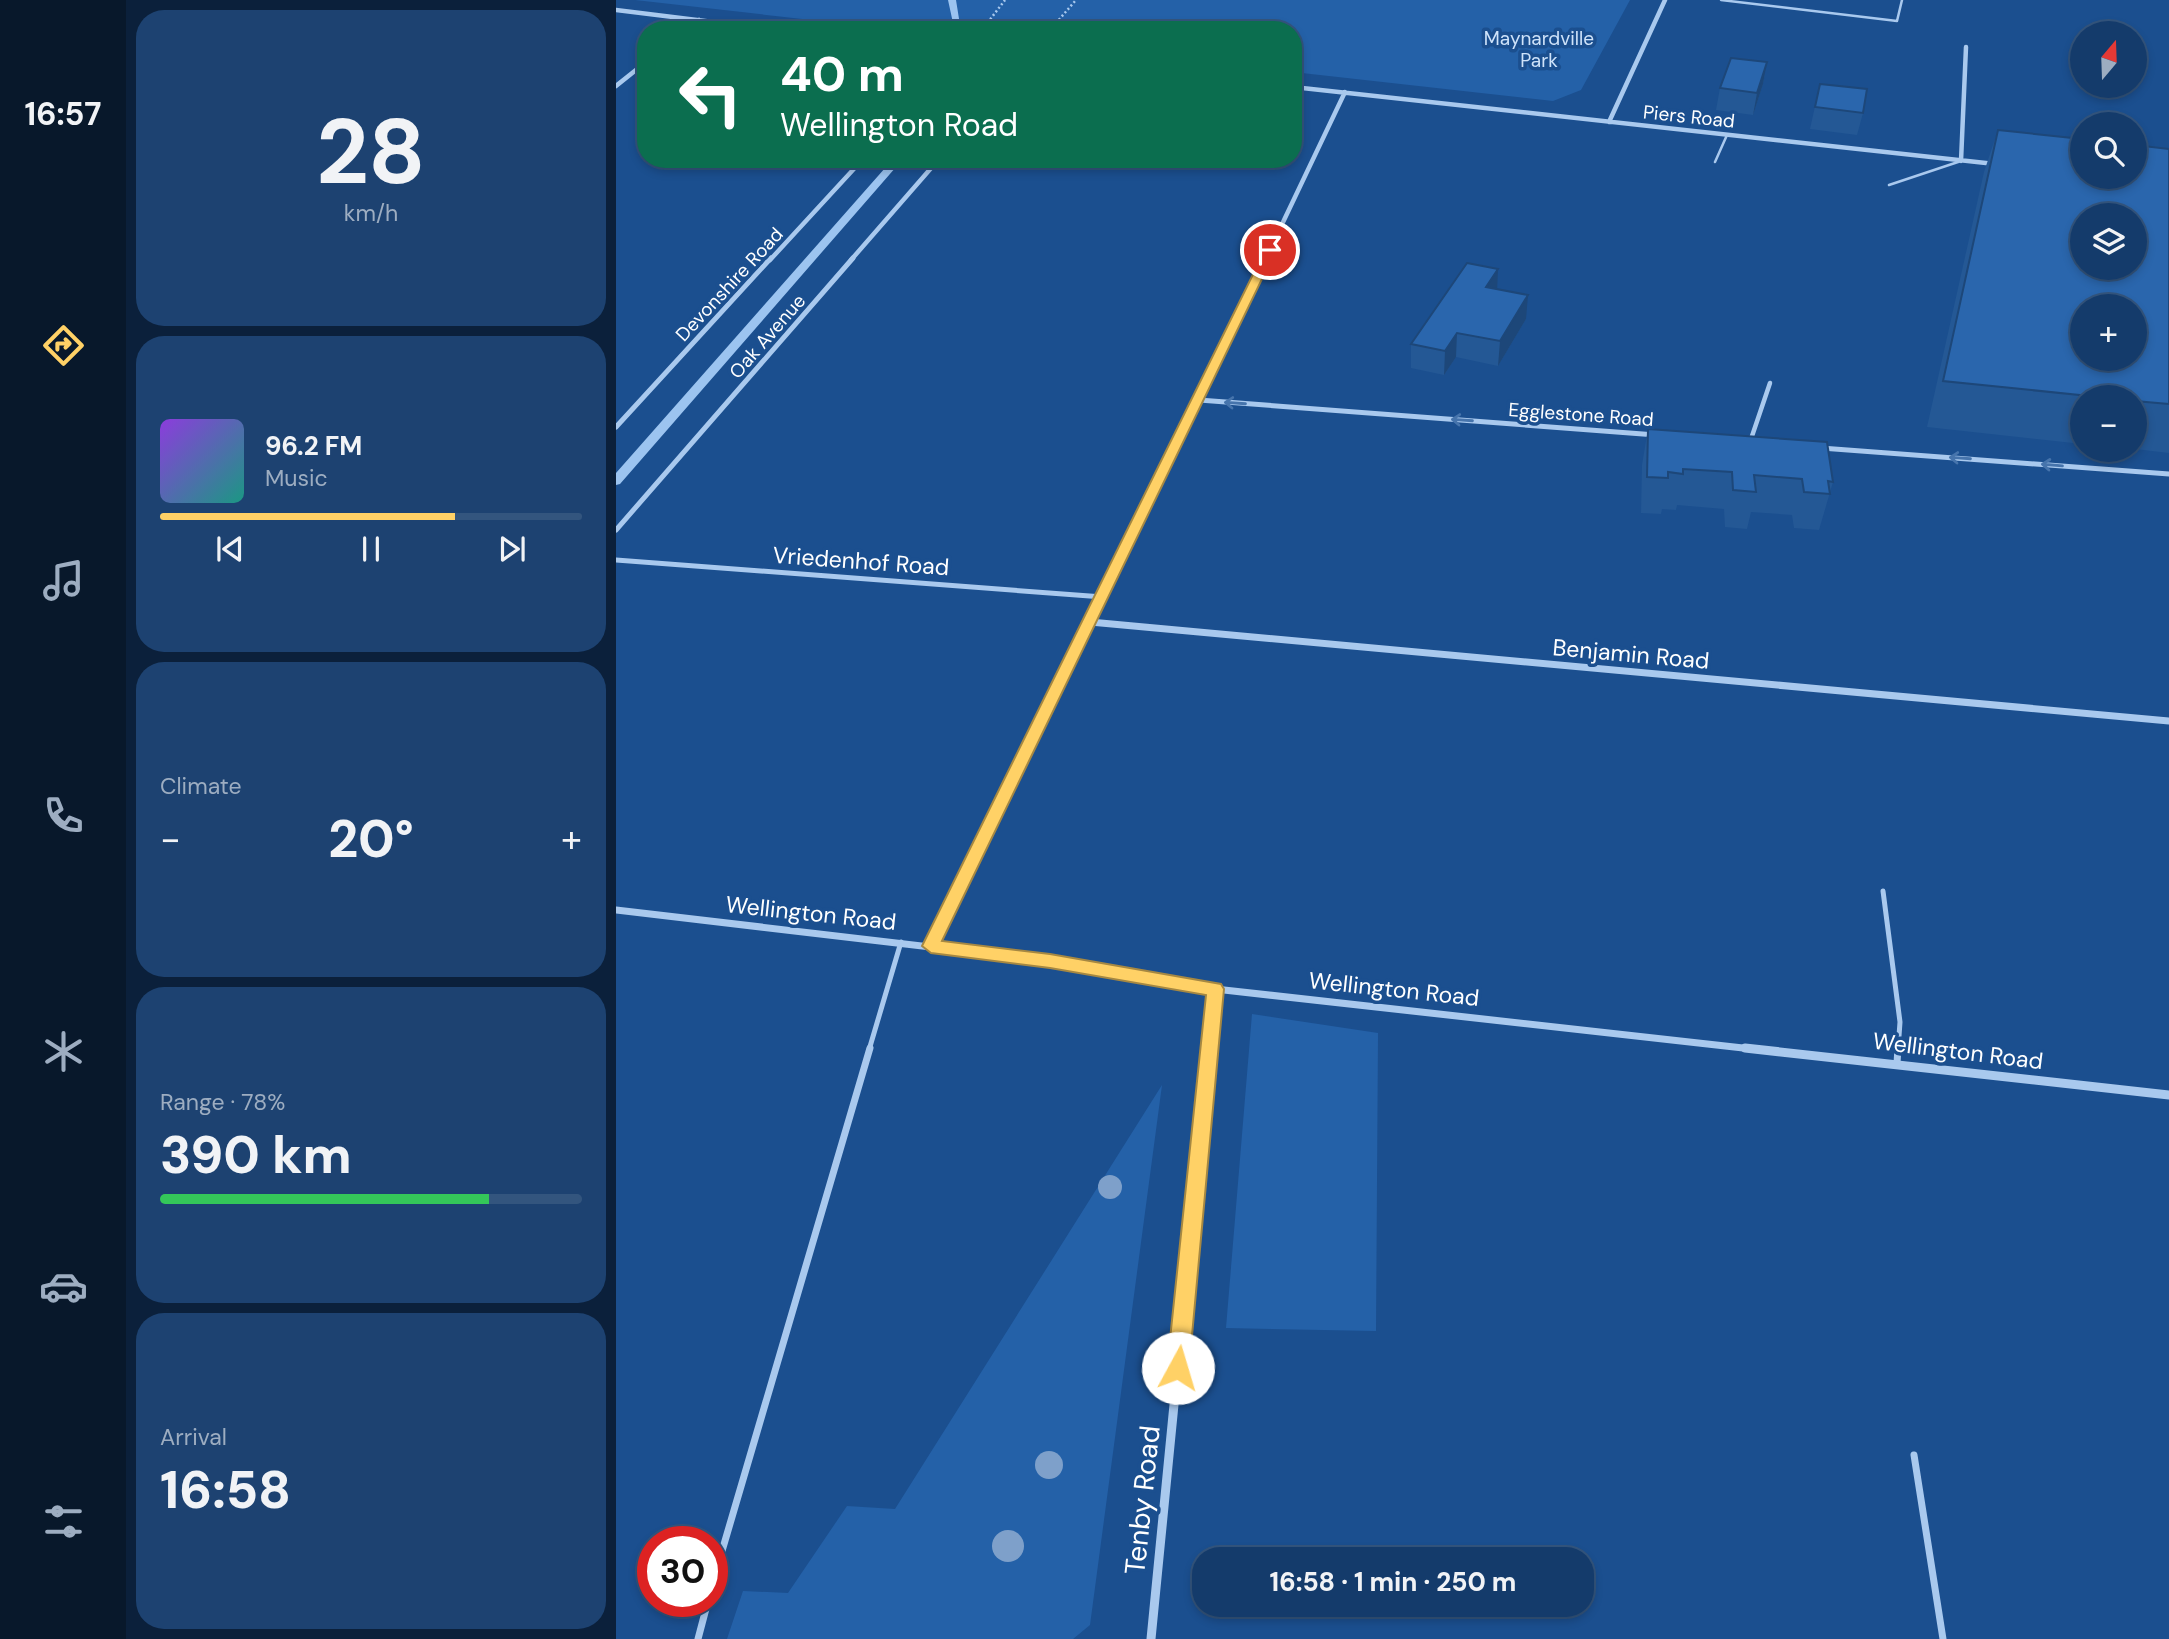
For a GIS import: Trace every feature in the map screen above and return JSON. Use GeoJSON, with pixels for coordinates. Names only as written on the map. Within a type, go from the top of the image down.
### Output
{"type":"FeatureCollection","features":[{"type":"Feature","properties":{"kind":"street"},"geometry":{"type":"LineString","coordinates":[[1609,122],[1665,0]]}},
{"type":"Feature","properties":{"kind":"street"},"geometry":{"type":"LineString","coordinates":[[616,10],[707,21]]}},
{"type":"Feature","properties":{"kind":"street"},"geometry":{"type":"LineString","coordinates":[[1961,161],[1966,47]]}},
{"type":"Feature","properties":{"kind":"street"},"geometry":{"type":"LineString","coordinates":[[616,86],[637,69]]}},
{"type":"Feature","properties":{"kind":"street","name":"Piers Road"},"geometry":{"type":"LineString","coordinates":[[1302,88],[2002,165]]}},
{"type":"Feature","properties":{"kind":"street"},"geometry":{"type":"LineString","coordinates":[[931,946],[1199,400],[1345,92]]}},
{"type":"Feature","properties":{"kind":"street","name":"Devonshire Road"},"geometry":{"type":"LineString","coordinates":[[616,427],[855,168]]}},
{"type":"Feature","properties":{"kind":"street","name":"Oak Avenue"},"geometry":{"type":"LineString","coordinates":[[616,530],[931,168]]}},
{"type":"Feature","properties":{"kind":"street","name":"Egglestone Road"},"geometry":{"type":"LineString","coordinates":[[1199,400],[1668,436]]}},
{"type":"Feature","properties":{"kind":"street"},"geometry":{"type":"LineString","coordinates":[[1736,441],[1764,443]]}},
{"type":"Feature","properties":{"kind":"street"},"geometry":{"type":"LineString","coordinates":[[1806,446],[2169,474]]}},
{"type":"Feature","properties":{"kind":"street","name":"Vriedenhof Road"},"geometry":{"type":"LineString","coordinates":[[616,560],[1103,597]]}},
{"type":"Feature","properties":{"kind":"street","name":"Benjamin Road"},"geometry":{"type":"LineString","coordinates":[[1090,622],[2169,721]]}},
{"type":"Feature","properties":{"kind":"street","name":"Wellington Road"},"geometry":{"type":"LineString","coordinates":[[616,910],[1050,961],[1215,989],[2169,1095]]}},
{"type":"Feature","properties":{"kind":"street","name":"Tenby Road"},"geometry":{"type":"LineString","coordinates":[[1151,1639],[1215,989]]}},
{"type":"Feature","properties":{"kind":"lane"},"geometry":{"type":"LineString","coordinates":[[1721,0],[1897,21],[1902,0]]}},
{"type":"Feature","properties":{"kind":"lane"},"geometry":{"type":"LineString","coordinates":[[1715,162],[1727,135]]}},
{"type":"Feature","properties":{"kind":"lane"},"geometry":{"type":"LineString","coordinates":[[1889,185],[1961,161]]}},
{"type":"Feature","properties":{"kind":"lane"},"geometry":{"type":"LineString","coordinates":[[1750,442],[1770,383]]}},
{"type":"Feature","properties":{"kind":"lane"},"geometry":{"type":"LineString","coordinates":[[1883,891],[1900,1022],[1897,1063]]}},
{"type":"Feature","properties":{"kind":"lane"},"geometry":{"type":"LineString","coordinates":[[728,1531],[901,942]]}},
{"type":"Feature","properties":{"kind":"lane"},"geometry":{"type":"LineString","coordinates":[[1914,1455],[1943,1639]]}},
{"type":"Feature","properties":{"kind":"lane"},"geometry":{"type":"LineString","coordinates":[[698,1639],[704,1617]]}},
{"type":"Feature","properties":{"kind":"path"},"geometry":{"type":"LineString","coordinates":[[989,21],[1005,0]]}},
{"type":"Feature","properties":{"kind":"path"},"geometry":{"type":"LineString","coordinates":[[1058,21],[1076,0]]}},
{"type":"Feature","properties":{"kind":"green space","name":"Maynardville Park"},"geometry":{"type":"Polygon","coordinates":[[[635,0],[1630,0],[1581,90],[1553,101],[1302,73],[1302,21],[820,21],[635,0]]]}},
{"type":"Feature","properties":{"kind":"green space"},"geometry":{"type":"Polygon","coordinates":[[[1252,1014],[1378,1033],[1376,1331],[1226,1328],[1252,1014]]]}},
{"type":"Feature","properties":{"kind":"green space"},"geometry":{"type":"Polygon","coordinates":[[[1162,1085],[1090,1625],[1073,1639],[727,1639],[743,1591],[788,1593],[847,1506],[895,1509],[1162,1085]]]}},
{"type":"Feature","properties":{"kind":"building"},"geometry":{"type":"Polygon","coordinates":[[[1731,58],[1767,62],[1757,93],[1720,88],[1731,58]]]}},
{"type":"Feature","properties":{"kind":"building"},"geometry":{"type":"Polygon","coordinates":[[[1820,84],[1867,89],[1863,113],[1815,107],[1820,84]]]}},
{"type":"Feature","properties":{"kind":"building"},"geometry":{"type":"Polygon","coordinates":[[[1998,130],[2070,138],[2070,189],[2147,189],[2147,146],[2169,149],[2169,404],[2147,402],[2147,385],[2070,385],[2070,394],[1943,381],[1998,130]]]}},
{"type":"Feature","properties":{"kind":"building"},"geometry":{"type":"Polygon","coordinates":[[[1467,263],[1498,269],[1486,287],[1528,295],[1500,341],[1457,333],[1445,351],[1411,344],[1467,263]]]}},
{"type":"Feature","properties":{"kind":"building"},"geometry":{"type":"Polygon","coordinates":[[[1648,429],[1827,442],[1833,482],[1828,481],[1830,494],[1804,492],[1802,479],[1754,475],[1756,492],[1733,490],[1732,472],[1683,469],[1683,474],[1668,472],[1668,478],[1647,477],[1648,429]]]}},
{"type":"Feature","properties":{"kind":"waterway"},"geometry":{"type":"LineString","coordinates":[[952,0],[957,21]]}},
{"type":"Feature","properties":{"kind":"waterway"},"geometry":{"type":"LineString","coordinates":[[616,481],[890,168]]}},
{"type":"Feature","properties":{"kind":"route"},"geometry":{"type":"LineString","coordinates":[[1178,1368],[1215,989],[1050,961],[931,946],[1270,250]]}}]}
